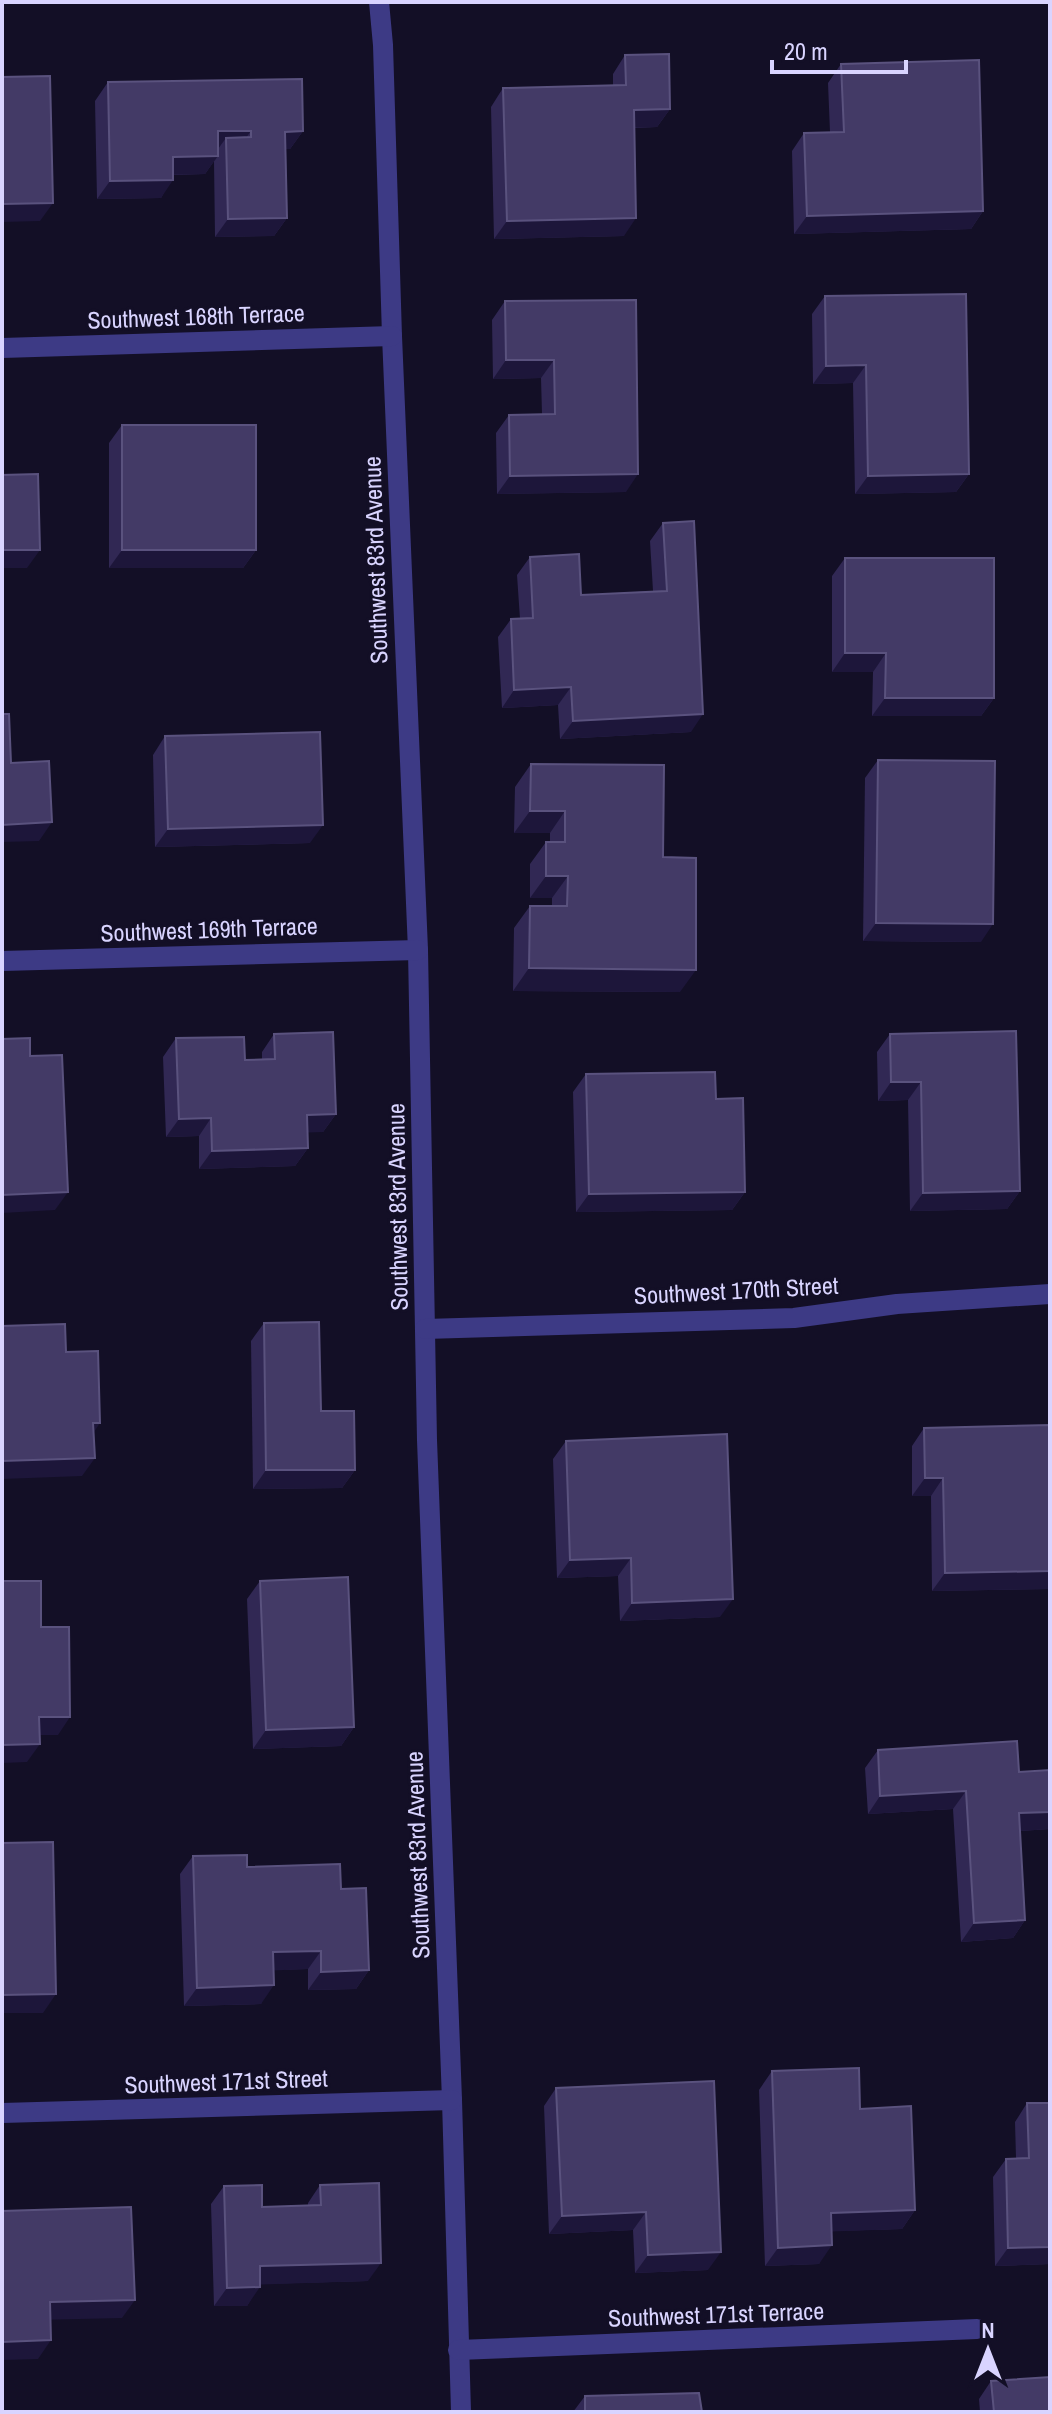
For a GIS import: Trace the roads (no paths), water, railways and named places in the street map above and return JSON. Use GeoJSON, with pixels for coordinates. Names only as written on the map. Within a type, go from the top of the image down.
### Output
{"type":"FeatureCollection","features":[{"type":"Feature","properties":{"kind":"street","name":"Southwest 83rd Avenue"},"geometry":{"type":"LineString","coordinates":[[379,2],[418,950],[427,1440],[461,2412]]}},
{"type":"Feature","properties":{"kind":"street","name":"Southwest 168th Terrace"},"geometry":{"type":"LineString","coordinates":[[2,348],[392,336]]}},
{"type":"Feature","properties":{"kind":"street","name":"Southwest 169th Terrace"},"geometry":{"type":"LineString","coordinates":[[2,961],[418,950]]}},
{"type":"Feature","properties":{"kind":"street","name":"Southwest 170th Street"},"geometry":{"type":"LineString","coordinates":[[425,1329],[794,1318],[897,1304],[1050,1294]]}},
{"type":"Feature","properties":{"kind":"street","name":"Southwest 171st Street"},"geometry":{"type":"LineString","coordinates":[[2,2113],[452,2100]]}},
{"type":"Feature","properties":{"kind":"street","name":"Southwest 171st Terrace"},"geometry":{"type":"LineString","coordinates":[[458,2350],[977,2329]]}}]}
